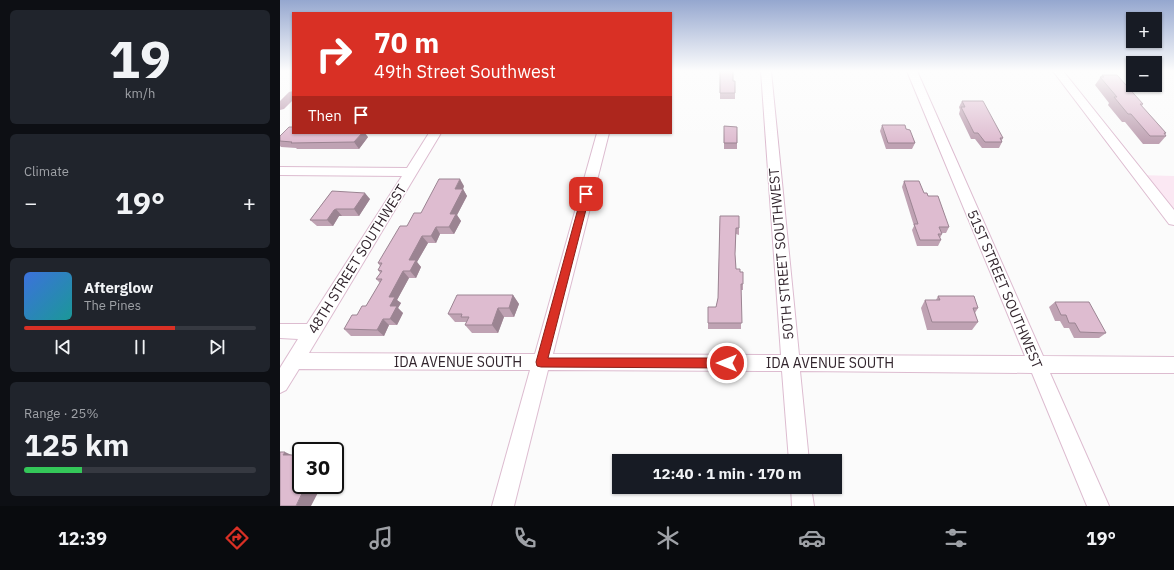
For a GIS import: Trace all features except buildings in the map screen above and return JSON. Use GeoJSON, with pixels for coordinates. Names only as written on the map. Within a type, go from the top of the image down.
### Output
{"type":"FeatureCollection","features":[{"type":"Feature","properties":{"kind":"street","name":"50TH STREET SOUTHWEST"},"geometry":{"type":"LineString","coordinates":[[768,95],[798,454]]}},
{"type":"Feature","properties":{"kind":"street","name":"51ST STREET SOUTHWEST"},"geometry":{"type":"LineString","coordinates":[[922,95],[1098,506]]}},
{"type":"Feature","properties":{"kind":"street"},"geometry":{"type":"LineString","coordinates":[[1076,95],[1174,220]]}},
{"type":"Feature","properties":{"kind":"street","name":"48TH STREET SOUTHWEST"},"geometry":{"type":"LineString","coordinates":[[280,384],[434,134]]}},
{"type":"Feature","properties":{"kind":"street"},"geometry":{"type":"LineString","coordinates":[[503,506],[603,134]]}},
{"type":"Feature","properties":{"kind":"street"},"geometry":{"type":"LineString","coordinates":[[280,171],[411,172]]}},
{"type":"Feature","properties":{"kind":"street"},"geometry":{"type":"LineString","coordinates":[[280,332],[312,332]]}},
{"type":"Feature","properties":{"kind":"street","name":"IDA AVENUE SOUTH"},"geometry":{"type":"LineString","coordinates":[[294,361],[1174,365]]}},
{"type":"Feature","properties":{"kind":"street"},"geometry":{"type":"LineString","coordinates":[[801,494],[802,506]]}},
{"type":"Feature","properties":{"kind":"shaded area"},"geometry":{"type":"Polygon","coordinates":[[[1139,175],[1174,176],[1174,220],[1139,175]]]}},
{"type":"Feature","properties":{"kind":"waterway"},"geometry":{"type":"LineString","coordinates":[[280,107],[292,95]]}},
{"type":"Feature","properties":{"kind":"route"},"geometry":{"type":"LineString","coordinates":[[586,194],[541,362],[727,363]]}}]}
